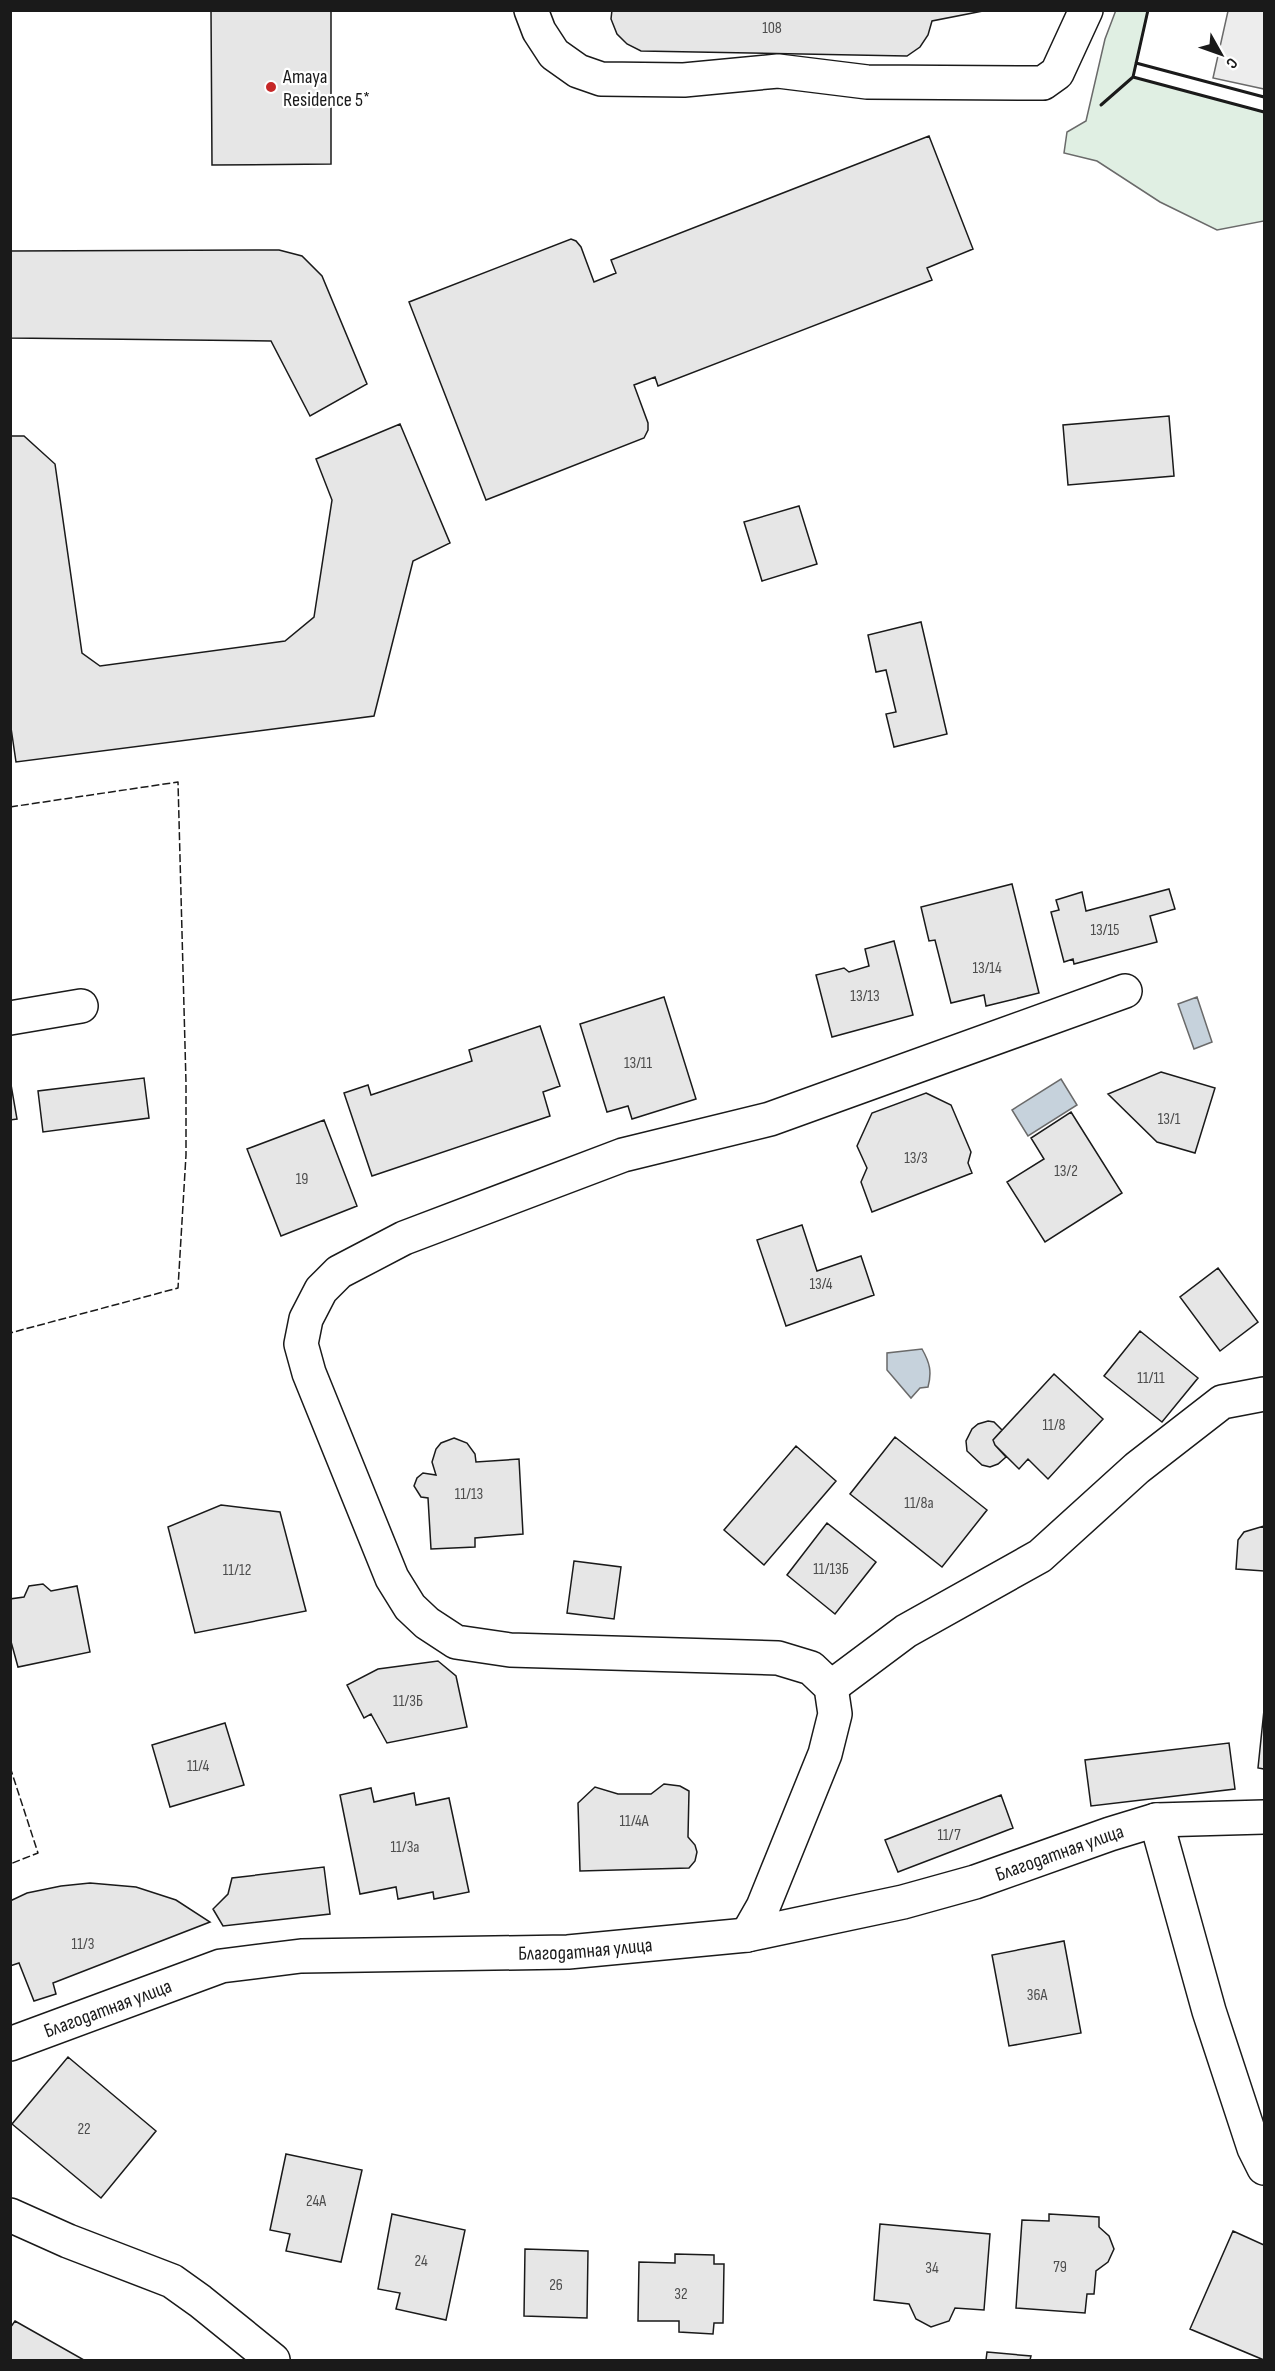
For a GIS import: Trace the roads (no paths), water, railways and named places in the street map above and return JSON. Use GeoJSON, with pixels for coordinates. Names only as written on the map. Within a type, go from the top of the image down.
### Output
{"type":"FeatureCollection","features":[{"type":"Feature","properties":{"kind":"street"},"geometry":{"type":"LineString","coordinates":[[531,10],[539,31],[554,54],[578,71],[601,79],[684,80],[778,71],[867,82],[1043,83],[1057,73],[1086,10]]}},
{"type":"Feature","properties":{"kind":"street"},"geometry":{"type":"LineString","coordinates":[[747,1935],[763,1907],[825,1754],[835,1714],[831,1687],[811,1668],[778,1658],[510,1650],[456,1642],[428,1623],[410,1607],[392,1578],[309,1373],[301,1344],[306,1319],[321,1290],[339,1272],[404,1238],[623,1155],[770,1119],[1125,991]]}},
{"type":"Feature","properties":{"kind":"street"},"geometry":{"type":"LineString","coordinates":[[10,1018],[81,1006]]}},
{"type":"Feature","properties":{"kind":"street"},"geometry":{"type":"LineString","coordinates":[[831,1687],[906,1631],[1040,1556],[1137,1468],[1222,1402],[1264,1394]]}},
{"type":"Feature","properties":{"kind":"street","name":"Благодатная улица"},"geometry":{"type":"LineString","coordinates":[[10,2044],[221,1966],[301,1956],[568,1952],[747,1935],[903,1902],[975,1882],[1156,1820],[1264,1817]]}},
{"type":"Feature","properties":{"kind":"street"},"geometry":{"type":"LineString","coordinates":[[1156,1820],[1209,2011],[1254,2148],[1264,2168]]}},
{"type":"Feature","properties":{"kind":"street"},"geometry":{"type":"LineString","coordinates":[[10,2215],[68,2241],[172,2281],[273,2361]]}},
{"type":"Feature","properties":{"kind":"place","name":"Amaya Residence 5*"},"geometry":{"type":"Point","coordinates":[271,87]}}]}
